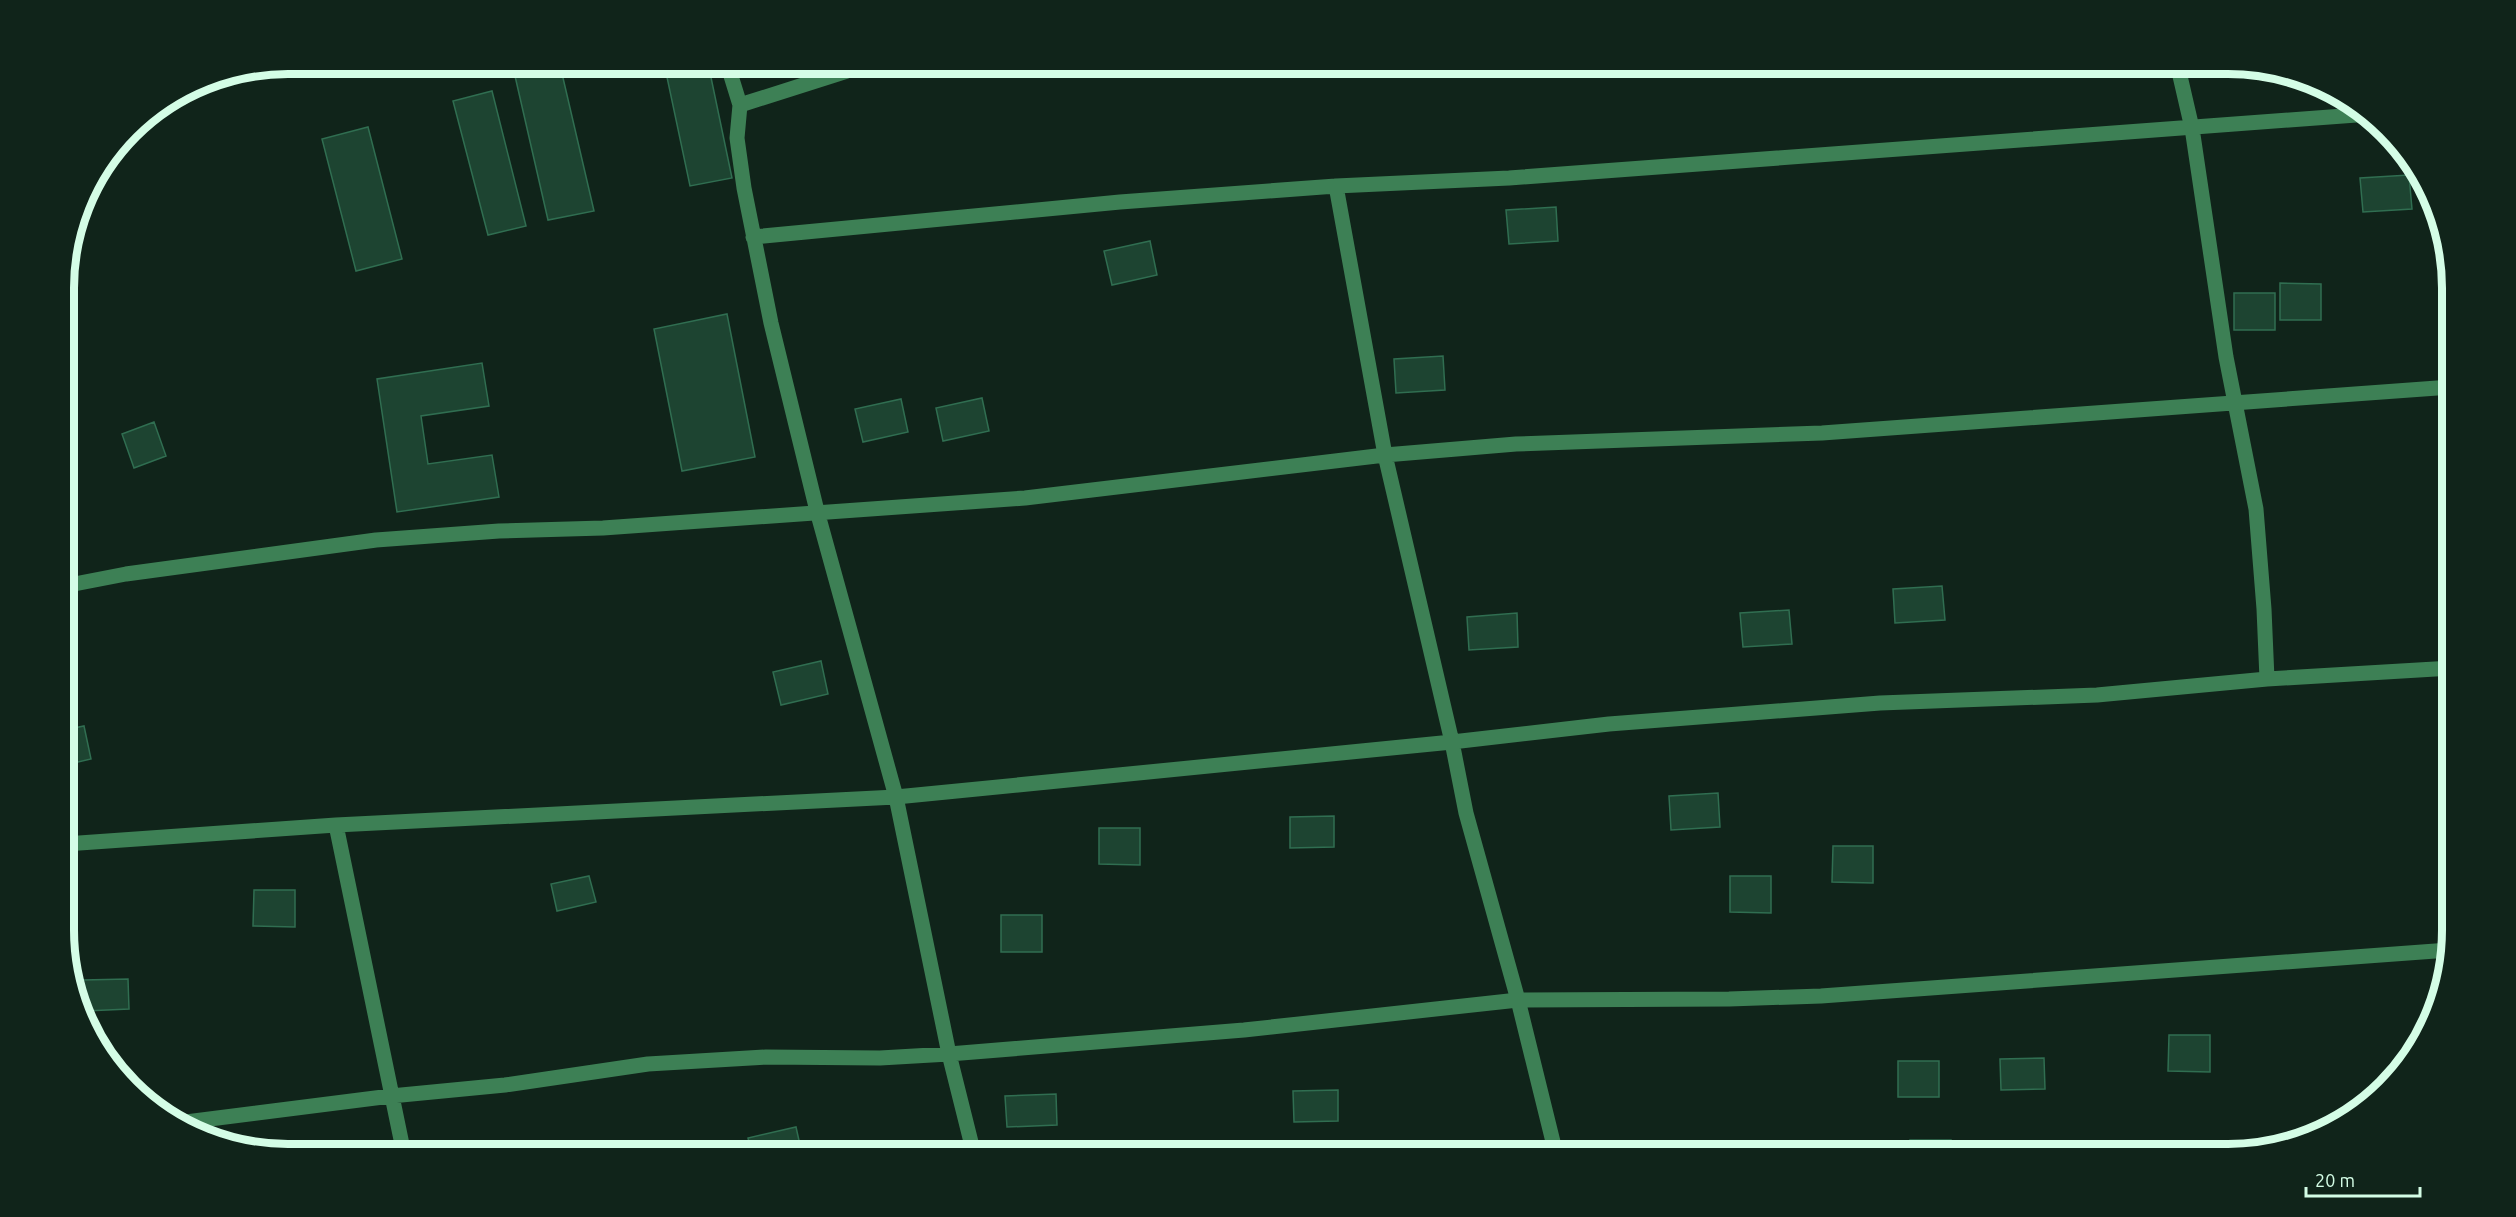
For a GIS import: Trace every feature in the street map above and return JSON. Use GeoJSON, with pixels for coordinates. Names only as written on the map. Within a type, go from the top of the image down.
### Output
{"type":"FeatureCollection","features":[{"type":"Feature","properties":{"kind":"street"},"geometry":{"type":"LineString","coordinates":[[731,74],[740,105],[737,138],[753,237],[774,334],[817,511],[896,797],[949,1054],[972,1144]]}},
{"type":"Feature","properties":{"kind":"street"},"geometry":{"type":"LineString","coordinates":[[740,105],[838,74]]}},
{"type":"Feature","properties":{"kind":"street"},"geometry":{"type":"LineString","coordinates":[[2180,74],[2193,128],[2226,357],[2256,509],[2264,609],[2266,679]]}},
{"type":"Feature","properties":{"kind":"street"},"geometry":{"type":"LineString","coordinates":[[753,237],[1120,202],[1336,186],[1509,178],[2355,115]]}},
{"type":"Feature","properties":{"kind":"street"},"geometry":{"type":"LineString","coordinates":[[1336,186],[1385,455],[1452,742],[1466,813],[1518,1000],[1554,1144]]}},
{"type":"Feature","properties":{"kind":"street"},"geometry":{"type":"LineString","coordinates":[[74,584],[126,574],[376,540],[499,531],[603,528],[1025,498],[1385,455],[1516,444],[1822,433],[2442,388]]}},
{"type":"Feature","properties":{"kind":"street"},"geometry":{"type":"LineString","coordinates":[[74,843],[336,825],[896,797],[1452,742],[1609,724],[1880,703],[2097,695],[2266,679],[2442,669]]}},
{"type":"Feature","properties":{"kind":"street"},"geometry":{"type":"LineString","coordinates":[[336,825],[402,1144]]}},
{"type":"Feature","properties":{"kind":"street"},"geometry":{"type":"LineString","coordinates":[[195,1122],[391,1095],[505,1085],[648,1064],[766,1057],[879,1058],[949,1054],[1244,1029],[1518,1000],[1821,996],[2441,951]]}},
{"type":"Feature","properties":{"kind":"building"},"geometry":{"type":"Polygon","coordinates":[[[562,74],[594,211],[548,220],[515,76],[562,74]]]}},
{"type":"Feature","properties":{"kind":"building"},"geometry":{"type":"Polygon","coordinates":[[[666,74],[710,74],[732,178],[690,186],[666,74]]]}},
{"type":"Feature","properties":{"kind":"building"},"geometry":{"type":"Polygon","coordinates":[[[492,91],[526,226],[488,235],[453,101],[492,91]]]}},
{"type":"Feature","properties":{"kind":"building"},"geometry":{"type":"Polygon","coordinates":[[[368,127],[402,259],[356,271],[322,139],[368,127]]]}},
{"type":"Feature","properties":{"kind":"building"},"geometry":{"type":"Polygon","coordinates":[[[2409,175],[2412,209],[2363,212],[2360,178],[2409,175]]]}},
{"type":"Feature","properties":{"kind":"building"},"geometry":{"type":"Polygon","coordinates":[[[1556,207],[1558,241],[1509,244],[1506,210],[1556,207]]]}},
{"type":"Feature","properties":{"kind":"building"},"geometry":{"type":"Polygon","coordinates":[[[1150,241],[1157,275],[1112,285],[1104,251],[1150,241]]]}},
{"type":"Feature","properties":{"kind":"building"},"geometry":{"type":"Polygon","coordinates":[[[2280,283],[2321,284],[2321,320],[2280,320],[2280,283]]]}},
{"type":"Feature","properties":{"kind":"building"},"geometry":{"type":"Polygon","coordinates":[[[2234,293],[2275,293],[2275,330],[2234,330],[2234,293]]]}},
{"type":"Feature","properties":{"kind":"building"},"geometry":{"type":"Polygon","coordinates":[[[727,314],[755,457],[682,471],[654,329],[727,314]]]}},
{"type":"Feature","properties":{"kind":"building"},"geometry":{"type":"Polygon","coordinates":[[[1443,356],[1445,390],[1396,393],[1394,359],[1443,356]]]}},
{"type":"Feature","properties":{"kind":"building"},"geometry":{"type":"Polygon","coordinates":[[[482,363],[489,406],[421,416],[428,464],[492,455],[499,497],[397,512],[377,379],[482,363]]]}},
{"type":"Feature","properties":{"kind":"building"},"geometry":{"type":"Polygon","coordinates":[[[982,398],[989,431],[943,441],[936,408],[982,398]]]}},
{"type":"Feature","properties":{"kind":"building"},"geometry":{"type":"Polygon","coordinates":[[[901,399],[908,432],[863,442],[855,409],[901,399]]]}},
{"type":"Feature","properties":{"kind":"building"},"geometry":{"type":"Polygon","coordinates":[[[154,422],[166,456],[134,468],[122,434],[154,422]]]}},
{"type":"Feature","properties":{"kind":"building"},"geometry":{"type":"Polygon","coordinates":[[[1942,586],[1945,620],[1895,623],[1893,589],[1942,586]]]}},
{"type":"Feature","properties":{"kind":"building"},"geometry":{"type":"Polygon","coordinates":[[[1789,610],[1792,644],[1743,647],[1740,613],[1789,610]]]}},
{"type":"Feature","properties":{"kind":"building"},"geometry":{"type":"Polygon","coordinates":[[[1517,613],[1518,647],[1469,650],[1467,617],[1517,613]]]}},
{"type":"Feature","properties":{"kind":"building"},"geometry":{"type":"Polygon","coordinates":[[[821,661],[828,694],[781,705],[773,672],[821,661]]]}},
{"type":"Feature","properties":{"kind":"building"},"geometry":{"type":"Polygon","coordinates":[[[84,726],[91,759],[74,763],[74,728],[84,726]]]}},
{"type":"Feature","properties":{"kind":"building"},"geometry":{"type":"Polygon","coordinates":[[[1718,793],[1720,827],[1671,830],[1669,796],[1718,793]]]}},
{"type":"Feature","properties":{"kind":"building"},"geometry":{"type":"Polygon","coordinates":[[[1334,816],[1334,847],[1290,848],[1290,817],[1334,816]]]}},
{"type":"Feature","properties":{"kind":"building"},"geometry":{"type":"Polygon","coordinates":[[[1099,828],[1140,828],[1140,865],[1099,864],[1099,828]]]}},
{"type":"Feature","properties":{"kind":"building"},"geometry":{"type":"Polygon","coordinates":[[[1833,846],[1873,846],[1873,883],[1832,882],[1833,846]]]}},
{"type":"Feature","properties":{"kind":"building"},"geometry":{"type":"Polygon","coordinates":[[[589,876],[596,902],[557,911],[551,884],[589,876]]]}},
{"type":"Feature","properties":{"kind":"building"},"geometry":{"type":"Polygon","coordinates":[[[1730,876],[1771,876],[1771,913],[1730,912],[1730,876]]]}},
{"type":"Feature","properties":{"kind":"building"},"geometry":{"type":"Polygon","coordinates":[[[254,890],[295,890],[295,927],[253,926],[254,890]]]}},
{"type":"Feature","properties":{"kind":"building"},"geometry":{"type":"Polygon","coordinates":[[[1001,915],[1042,915],[1042,952],[1001,952],[1001,915]]]}},
{"type":"Feature","properties":{"kind":"building"},"geometry":{"type":"Polygon","coordinates":[[[128,979],[129,1009],[90,1011],[84,995],[83,980],[128,979]]]}},
{"type":"Feature","properties":{"kind":"building"},"geometry":{"type":"Polygon","coordinates":[[[2169,1035],[2210,1035],[2210,1072],[2168,1071],[2169,1035]]]}},
{"type":"Feature","properties":{"kind":"building"},"geometry":{"type":"Polygon","coordinates":[[[2044,1058],[2045,1089],[2001,1090],[2000,1059],[2044,1058]]]}},
{"type":"Feature","properties":{"kind":"building"},"geometry":{"type":"Polygon","coordinates":[[[1898,1061],[1939,1061],[1939,1097],[1898,1097],[1898,1061]]]}},
{"type":"Feature","properties":{"kind":"building"},"geometry":{"type":"Polygon","coordinates":[[[1338,1090],[1338,1121],[1294,1122],[1293,1091],[1338,1090]]]}},
{"type":"Feature","properties":{"kind":"building"},"geometry":{"type":"Polygon","coordinates":[[[1056,1094],[1057,1125],[1007,1127],[1005,1096],[1056,1094]]]}},
{"type":"Feature","properties":{"kind":"building"},"geometry":{"type":"Polygon","coordinates":[[[796,1127],[800,1144],[750,1144],[748,1138],[796,1127]]]}},
{"type":"Feature","properties":{"kind":"building"},"geometry":{"type":"Polygon","coordinates":[[[1910,1140],[1951,1140],[1951,1144],[1910,1144],[1910,1140]]]}}]}
